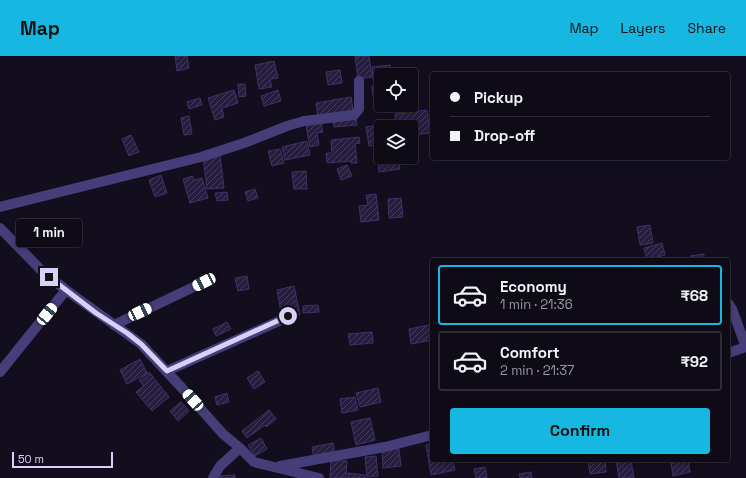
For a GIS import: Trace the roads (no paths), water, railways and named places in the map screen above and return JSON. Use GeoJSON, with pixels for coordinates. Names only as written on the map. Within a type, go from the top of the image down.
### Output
{"type":"FeatureCollection","features":[{"type":"Feature","properties":{"kind":"street"},"geometry":{"type":"LineString","coordinates":[[0,207],[201,157],[304,121],[354,115],[359,109],[359,81]]}},
{"type":"Feature","properties":{"kind":"street"},"geometry":{"type":"LineString","coordinates":[[0,228],[41,270],[66,290],[141,344],[223,434],[254,462],[318,478]]}},
{"type":"Feature","properties":{"kind":"street"},"geometry":{"type":"LineString","coordinates":[[114,325],[204,282]]}},
{"type":"Feature","properties":{"kind":"street"},"geometry":{"type":"LineString","coordinates":[[0,372],[66,290]]}},
{"type":"Feature","properties":{"kind":"street"},"geometry":{"type":"LineString","coordinates":[[730,306],[746,347],[730,352]]}},
{"type":"Feature","properties":{"kind":"street"},"geometry":{"type":"LineString","coordinates":[[167,371],[288,316]]}},
{"type":"Feature","properties":{"kind":"street"},"geometry":{"type":"LineString","coordinates":[[278,467],[385,447],[430,436]]}},
{"type":"Feature","properties":{"kind":"street"},"geometry":{"type":"LineString","coordinates":[[213,478],[220,466],[240,448]]}}]}
